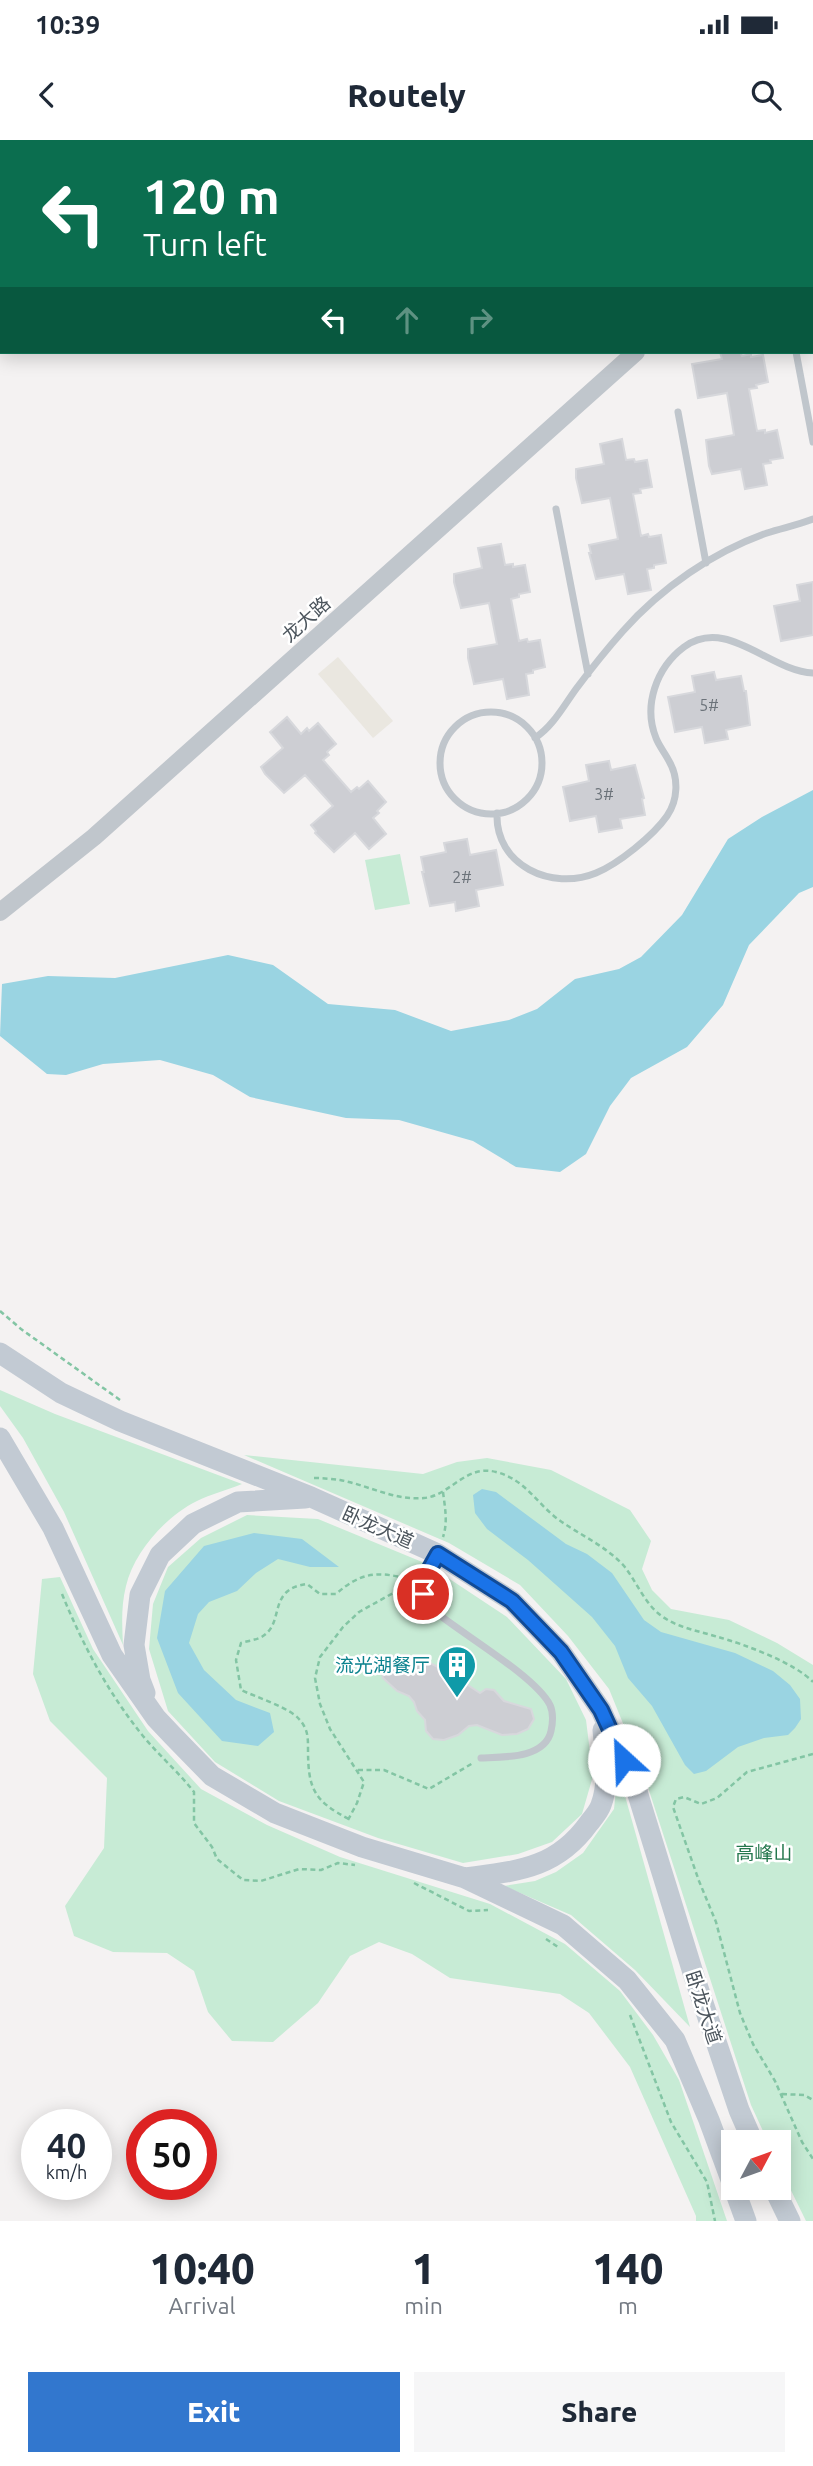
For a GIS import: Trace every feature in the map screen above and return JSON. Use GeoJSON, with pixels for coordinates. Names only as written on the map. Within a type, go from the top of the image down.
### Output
{"type":"FeatureCollection","features":[{"type":"Feature","properties":{"kind":"main road","name":"卧龙大道"},"geometry":{"type":"LineString","coordinates":[[0,1353],[61,1393],[120,1421],[311,1487],[438,1554],[512,1601],[561,1652],[601,1710],[635,1785],[706,2012],[748,2130]]}},
{"type":"Feature","properties":{"kind":"main road","name":"卧龙大道"},"geometry":{"type":"LineString","coordinates":[[0,1438],[53,1528],[112,1655],[156,1718],[212,1776],[275,1814],[362,1847],[465,1878],[563,1925],[627,1980],[675,2040],[721,2152]]}},
{"type":"Feature","properties":{"kind":"main road"},"geometry":{"type":"LineString","coordinates":[[156,1718],[140,1680],[134,1645],[140,1595],[160,1555],[193,1524],[238,1502],[311,1487]]}},
{"type":"Feature","properties":{"kind":"main road"},"geometry":{"type":"LineString","coordinates":[[465,1878],[521,1870],[552,1859],[578,1839],[601,1806],[607,1769],[601,1710]]}},
{"type":"Feature","properties":{"kind":"main road","name":"卧龙大道"},"geometry":{"type":"LineString","coordinates":[[739,2200],[746,2221]]}},
{"type":"Feature","properties":{"kind":"main road"},"geometry":{"type":"LineString","coordinates":[[780,2200],[790,2221]]}},
{"type":"Feature","properties":{"kind":"street","name":"龙大路"},"geometry":{"type":"LineString","coordinates":[[0,912],[94,837],[634,354]]}},
{"type":"Feature","properties":{"kind":"lane"},"geometry":{"type":"LineString","coordinates":[[796,354],[813,442]]}},
{"type":"Feature","properties":{"kind":"lane"},"geometry":{"type":"LineString","coordinates":[[678,412],[706,563]]}},
{"type":"Feature","properties":{"kind":"lane"},"geometry":{"type":"LineString","coordinates":[[556,509],[588,674]]}},
{"type":"Feature","properties":{"kind":"lane"},"geometry":{"type":"LineString","coordinates":[[535,738],[551,725],[588,674],[640,613],[676,583],[706,563],[751,540],[813,519]]}},
{"type":"Feature","properties":{"kind":"lane"},"geometry":{"type":"LineString","coordinates":[[497,813],[497,825],[503,844],[524,867],[548,877],[562,879],[575,879],[598,873],[647,837],[664,821],[673,804],[676,782],[674,772],[656,740],[650,708],[655,684],[679,651],[703,639],[730,639],[776,663],[804,673],[813,673]]}},
{"type":"Feature","properties":{"kind":"lane"},"geometry":{"type":"LineString","coordinates":[[497,712],[517,719],[535,738],[541,754],[537,785],[524,801],[515,807],[497,813],[474,811],[449,792],[441,772],[440,761],[445,741],[457,724],[476,714],[497,712]]}},
{"type":"Feature","properties":{"kind":"lane"},"geometry":{"type":"LineString","coordinates":[[438,1554],[424,1579],[423,1594],[433,1610],[534,1684],[550,1706],[554,1721],[550,1737],[520,1757],[481,1758]]}},
{"type":"Feature","properties":{"kind":"path"},"geometry":{"type":"LineString","coordinates":[[0,1311],[123,1402]]}},
{"type":"Feature","properties":{"kind":"path"},"geometry":{"type":"LineString","coordinates":[[311,1487],[339,1480],[408,1497],[425,1498],[471,1473],[493,1471],[509,1476],[524,1486],[557,1518],[621,1564],[647,1601],[661,1615],[678,1625],[723,1638],[776,1660],[804,1673],[813,1682]]}},
{"type":"Feature","properties":{"kind":"path"},"geometry":{"type":"LineString","coordinates":[[438,1554],[446,1529],[443,1490]]}},
{"type":"Feature","properties":{"kind":"path"},"geometry":{"type":"LineString","coordinates":[[349,1819],[326,1807],[312,1788],[308,1731],[297,1716],[241,1690],[236,1660],[238,1652],[241,1643],[263,1636],[274,1622],[278,1601],[296,1586],[307,1584],[320,1594],[336,1594],[352,1580],[384,1573],[409,1579],[424,1579]]}},
{"type":"Feature","properties":{"kind":"path"},"geometry":{"type":"LineString","coordinates":[[338,1838],[357,1803],[364,1782],[330,1729],[320,1704],[315,1678],[320,1657],[343,1627],[359,1612],[395,1592],[409,1579]]}},
{"type":"Feature","properties":{"kind":"path"},"geometry":{"type":"LineString","coordinates":[[813,1754],[747,1772],[717,1798],[701,1804],[684,1797],[676,1799],[673,1807],[716,1922],[740,2012],[753,2044],[813,2159]]}},
{"type":"Feature","properties":{"kind":"path"},"geometry":{"type":"LineString","coordinates":[[358,1770],[384,1770],[429,1789],[481,1758]]}},
{"type":"Feature","properties":{"kind":"path"},"geometry":{"type":"LineString","coordinates":[[781,2094],[804,2095],[813,2100]]}},
{"type":"Feature","properties":{"kind":"shaded area"},"geometry":{"type":"Polygon","coordinates":[[[338,657],[393,721],[373,738],[318,674],[338,657]]]}},
{"type":"Feature","properties":{"kind":"green space"},"geometry":{"type":"Polygon","coordinates":[[[400,854],[410,904],[375,910],[365,860],[400,854]]]}},
{"type":"Feature","properties":{"kind":"green space"},"geometry":{"type":"Polygon","coordinates":[[[0,1390],[55,1414],[242,1484],[185,1508],[163,1526],[144,1548],[130,1573],[124,1593],[123,1645],[64,1512],[23,1438],[0,1406],[0,1390]]]}},
{"type":"Feature","properties":{"kind":"green space","name":"高峰山"},"geometry":{"type":"Polygon","coordinates":[[[244,1455],[423,1474],[457,1462],[487,1458],[551,1470],[630,1510],[651,1541],[642,1569],[652,1590],[671,1609],[729,1620],[777,1643],[813,1665],[813,2221],[806,2221],[791,2190],[791,2130],[762,2130],[751,2105],[644,1775],[609,1689],[568,1636],[520,1585],[449,1543],[244,1455]]]}},
{"type":"Feature","properties":{"kind":"green space"},"geometry":{"type":"Polygon","coordinates":[[[247,1515],[318,1519],[427,1564],[507,1617],[566,1679],[586,1720],[593,1776],[582,1814],[552,1842],[518,1854],[463,1863],[378,1838],[279,1801],[215,1762],[168,1711],[149,1649],[153,1604],[168,1567],[201,1538],[247,1515]]]}},
{"type":"Feature","properties":{"kind":"green space"},"geometry":{"type":"Polygon","coordinates":[[[60,1577],[93,1649],[148,1731],[201,1789],[267,1825],[340,1857],[490,1904],[565,1944],[620,1991],[653,2035],[679,2080],[727,2221],[696,2221],[630,2067],[589,2013],[560,1994],[450,1978],[412,1954],[379,1942],[350,1956],[318,2003],[273,2042],[232,2041],[208,2012],[194,1971],[167,1953],[113,1952],[74,1936],[65,1906],[104,1848],[107,1778],[50,1721],[33,1674],[42,1579],[60,1577]]]}},
{"type":"Feature","properties":{"kind":"green space"},"geometry":{"type":"Polygon","coordinates":[[[618,1771],[690,2027],[635,1970],[571,1915],[504,1886],[535,1881],[556,1872],[583,1853],[614,1809],[618,1771]]]}},
{"type":"Feature","properties":{"kind":"water"},"geometry":{"type":"Polygon","coordinates":[[[813,790],[813,887],[799,893],[749,945],[723,1005],[687,1047],[631,1078],[610,1106],[586,1154],[560,1172],[516,1167],[473,1141],[399,1120],[346,1118],[250,1097],[213,1075],[160,1060],[103,1064],[66,1075],[47,1074],[0,1036],[2,984],[48,976],[115,978],[228,955],[273,965],[328,1004],[395,1010],[451,1031],[509,1020],[537,1009],[575,979],[619,969],[641,957],[682,915],[728,839],[813,790]]]}},
{"type":"Feature","properties":{"kind":"water"},"geometry":{"type":"Polygon","coordinates":[[[482,1489],[496,1492],[566,1544],[587,1554],[612,1573],[644,1620],[661,1632],[735,1653],[773,1671],[790,1685],[800,1699],[801,1719],[795,1728],[788,1735],[764,1738],[738,1747],[706,1771],[694,1774],[685,1765],[652,1706],[628,1678],[615,1646],[592,1617],[528,1560],[487,1529],[475,1513],[473,1495],[482,1489]]]}},
{"type":"Feature","properties":{"kind":"water"},"geometry":{"type":"Polygon","coordinates":[[[254,1533],[302,1539],[339,1567],[310,1567],[278,1559],[256,1573],[237,1591],[209,1602],[198,1614],[189,1643],[204,1670],[236,1700],[270,1713],[274,1732],[258,1746],[222,1741],[178,1693],[157,1638],[165,1591],[204,1546],[254,1533]]]}},
{"type":"Feature","properties":{"kind":"building"},"geometry":{"type":"Polygon","coordinates":[[[721,354],[751,354],[751,357],[763,355],[768,382],[749,389],[757,431],[765,430],[765,433],[777,430],[783,458],[763,464],[767,485],[745,489],[741,469],[712,474],[709,466],[706,440],[734,435],[727,393],[698,398],[692,364],[722,359],[721,354]]]}},
{"type":"Feature","properties":{"kind":"building"},"geometry":{"type":"Polygon","coordinates":[[[622,439],[626,460],[647,460],[652,487],[640,489],[641,493],[633,494],[641,536],[661,535],[666,563],[647,569],[651,590],[628,594],[624,574],[596,579],[589,545],[618,539],[610,498],[582,503],[576,478],[576,469],[604,464],[600,444],[622,439]]]}},
{"type":"Feature","properties":{"kind":"building"},"geometry":{"type":"Polygon","coordinates":[[[501,544],[505,565],[525,565],[530,592],[511,599],[519,641],[540,640],[545,667],[526,674],[529,695],[507,699],[503,679],[474,684],[468,649],[497,644],[489,603],[461,608],[454,582],[454,574],[482,568],[478,548],[501,544]]]}},
{"type":"Feature","properties":{"kind":"building"},"geometry":{"type":"Polygon","coordinates":[[[813,582],[813,635],[781,641],[774,606],[800,601],[797,585],[813,582]]]}},
{"type":"Feature","properties":{"kind":"building"},"geometry":{"type":"Polygon","coordinates":[[[714,672],[716,680],[741,676],[746,691],[750,725],[726,730],[728,739],[705,743],[702,727],[675,732],[668,697],[695,692],[692,676],[714,672]]]}},
{"type":"Feature","properties":{"kind":"building"},"geometry":{"type":"Polygon","coordinates":[[[287,717],[301,734],[318,723],[336,744],[323,760],[351,792],[368,781],[386,802],[373,818],[386,834],[369,849],[355,833],[334,852],[315,833],[311,825],[333,806],[305,775],[284,793],[265,774],[261,767],[283,748],[270,732],[287,717]]]}},
{"type":"Feature","properties":{"kind":"building"},"geometry":{"type":"Polygon","coordinates":[[[609,761],[611,770],[635,765],[644,798],[645,815],[620,819],[622,828],[599,832],[596,816],[570,821],[563,787],[589,781],[586,765],[609,761]]]}},
{"type":"Feature","properties":{"kind":"building"},"geometry":{"type":"Polygon","coordinates":[[[467,839],[470,855],[496,850],[503,885],[476,890],[479,906],[456,911],[455,902],[430,906],[421,857],[446,852],[444,843],[467,839]]]}},
{"type":"Feature","properties":{"kind":"building","name":"流光湖餐厅"},"geometry":{"type":"Polygon","coordinates":[[[406,1655],[448,1672],[480,1693],[486,1689],[494,1690],[504,1701],[531,1709],[534,1719],[528,1729],[517,1734],[502,1735],[477,1725],[469,1726],[458,1735],[444,1740],[433,1739],[426,1731],[425,1720],[417,1711],[414,1702],[383,1678],[381,1667],[387,1657],[406,1655]]]}},
{"type":"Feature","properties":{"kind":"place","name":"流光湖餐厅"},"geometry":{"type":"Point","coordinates":[457,1699]}},
{"type":"Feature","properties":{"kind":"route"},"geometry":{"type":"LineString","coordinates":[[423,1594],[424,1579],[438,1554],[512,1601],[561,1652],[601,1710],[624,1760]]}}]}
